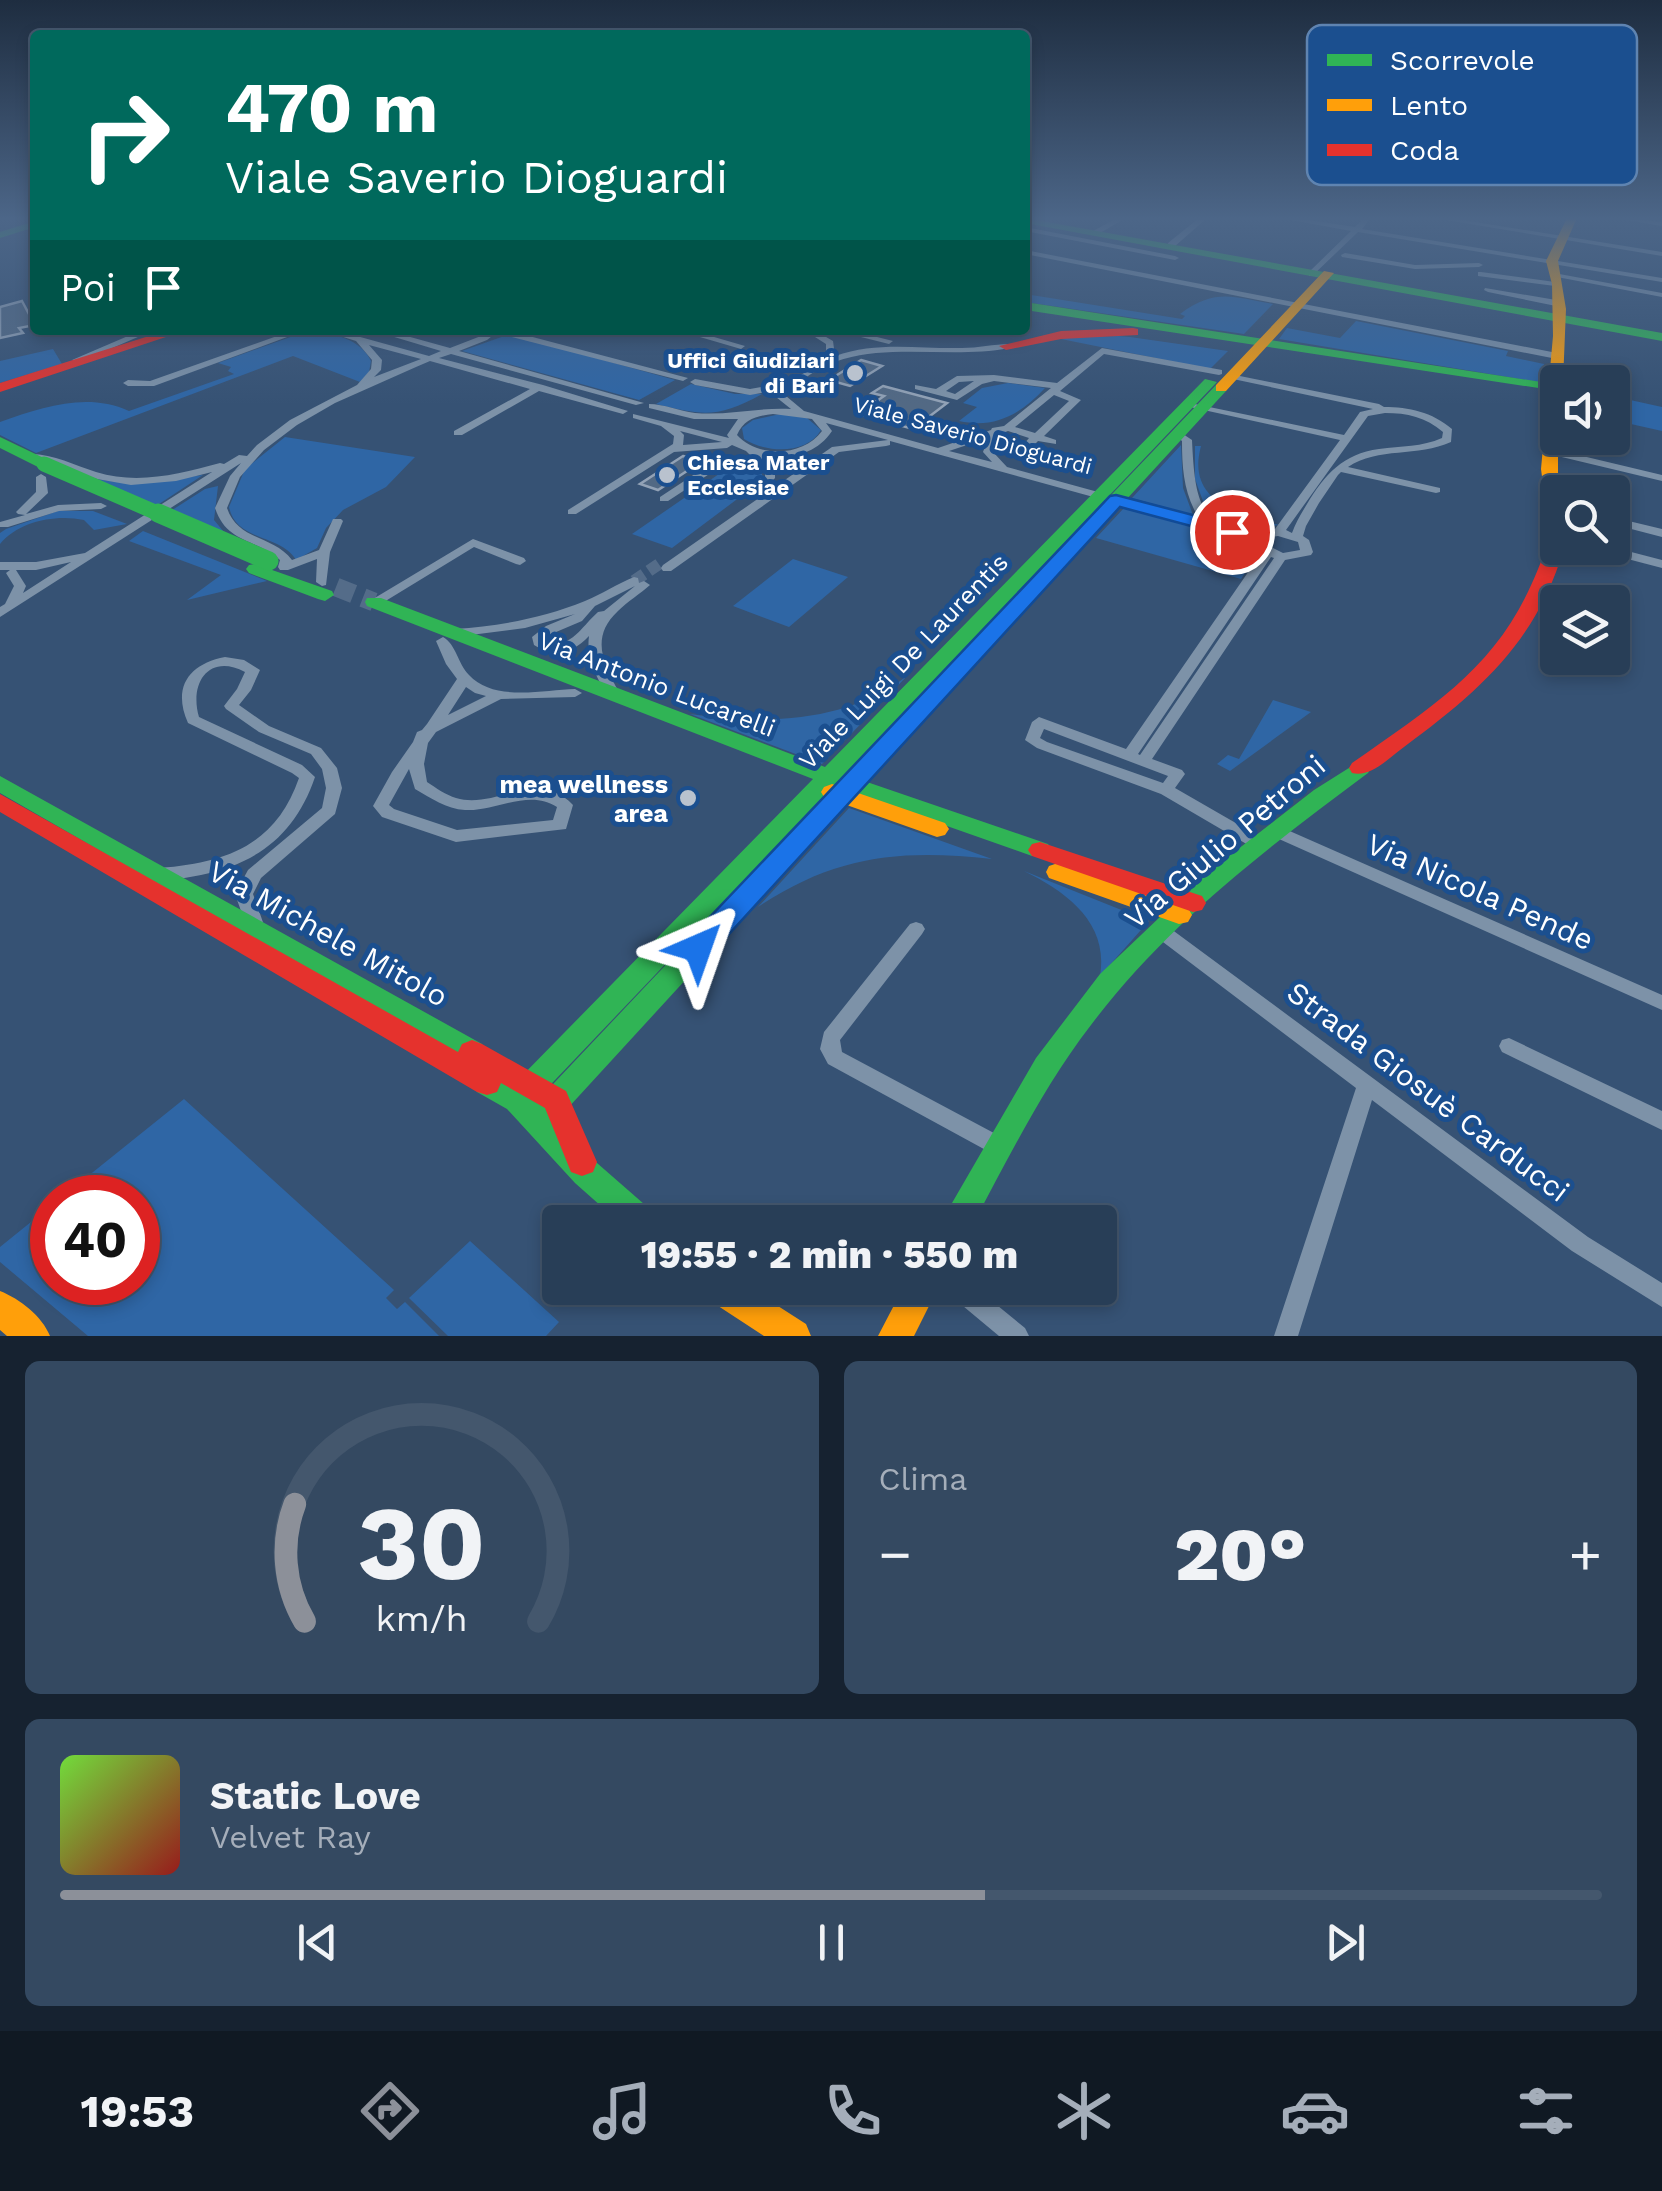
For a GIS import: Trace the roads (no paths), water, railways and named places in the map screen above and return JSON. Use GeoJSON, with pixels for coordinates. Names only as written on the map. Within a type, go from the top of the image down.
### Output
{"type":"FeatureCollection","features":[{"type":"Feature","properties":{"kind":"main road","name":"Viale Luigi De Laurentis"},"geometry":{"type":"LineString","coordinates":[[524,1092],[823,781],[1172,432],[1314,280]]}},
{"type":"Feature","properties":{"kind":"main road"},"geometry":{"type":"LineString","coordinates":[[1368,280],[1487,296],[1556,293]]}},
{"type":"Feature","properties":{"kind":"main road"},"geometry":{"type":"LineString","coordinates":[[1399,280],[1556,293],[1662,336]]}},
{"type":"Feature","properties":{"kind":"main road"},"geometry":{"type":"LineString","coordinates":[[1556,365],[1557,280]]}},
{"type":"Feature","properties":{"kind":"main road"},"geometry":{"type":"LineString","coordinates":[[1030,312],[1348,358],[1540,394]]}},
{"type":"Feature","properties":{"kind":"main road"},"geometry":{"type":"LineString","coordinates":[[1030,312],[1172,336]]}},
{"type":"Feature","properties":{"kind":"main road"},"geometry":{"type":"LineString","coordinates":[[1030,312],[1134,332],[1253,345],[1540,394]]}},
{"type":"Feature","properties":{"kind":"main road"},"geometry":{"type":"LineString","coordinates":[[1006,346],[1061,335],[1134,332]]}},
{"type":"Feature","properties":{"kind":"main road"},"geometry":{"type":"LineString","coordinates":[[0,388],[163,335]]}},
{"type":"Feature","properties":{"kind":"main road"},"geometry":{"type":"LineString","coordinates":[[1006,346],[1021,335]]}},
{"type":"Feature","properties":{"kind":"main road"},"geometry":{"type":"LineString","coordinates":[[1348,358],[1480,386]]}},
{"type":"Feature","properties":{"kind":"main road"},"geometry":{"type":"LineString","coordinates":[[0,442],[101,506],[328,588]]}},
{"type":"Feature","properties":{"kind":"main road"},"geometry":{"type":"LineString","coordinates":[[0,456],[126,503],[328,588]]}},
{"type":"Feature","properties":{"kind":"main road","name":"Viale Luigi De Laurentis"},"geometry":{"type":"LineString","coordinates":[[536,1121],[846,790],[1107,498]]}},
{"type":"Feature","properties":{"kind":"main road","name":"Via Giulio Petroni"},"geometry":{"type":"LineString","coordinates":[[967,1205],[1042,1074],[1101,992],[1162,930],[1269,838],[1460,692],[1531,616],[1549,565]]}},
{"type":"Feature","properties":{"kind":"main road","name":"Via Antonio Lucarelli"},"geometry":{"type":"LineString","coordinates":[[368,606],[846,790],[1186,909]]}},
{"type":"Feature","properties":{"kind":"main road","name":"Via Antonio Lucarelli"},"geometry":{"type":"LineString","coordinates":[[594,691],[823,781]]}},
{"type":"Feature","properties":{"kind":"main road","name":"Via Michele Mitolo"},"geometry":{"type":"LineString","coordinates":[[0,784],[256,928],[524,1092],[536,1121],[621,1205]]}},
{"type":"Feature","properties":{"kind":"main road","name":"Via Michele Mitolo"},"geometry":{"type":"LineString","coordinates":[[0,802],[524,1092],[556,1100],[586,1173]]}},
{"type":"Feature","properties":{"kind":"main road"},"geometry":{"type":"LineString","coordinates":[[747,1305],[794,1336]]}},
{"type":"Feature","properties":{"kind":"main road"},"geometry":{"type":"LineString","coordinates":[[894,1336],[911,1305]]}},
{"type":"Feature","properties":{"kind":"main road"},"geometry":{"type":"LineString","coordinates":[[0,1308],[33,1336]]}},
{"type":"Feature","properties":{"kind":"street"},"geometry":{"type":"LineString","coordinates":[[1167,280],[1557,356]]}},
{"type":"Feature","properties":{"kind":"street"},"geometry":{"type":"LineString","coordinates":[[1483,280],[1487,296]]}},
{"type":"Feature","properties":{"kind":"street"},"geometry":{"type":"LineString","coordinates":[[1514,280],[1556,293],[1662,295]]}},
{"type":"Feature","properties":{"kind":"street"},"geometry":{"type":"LineString","coordinates":[[1534,280],[1556,293],[1659,280]]}},
{"type":"Feature","properties":{"kind":"street"},"geometry":{"type":"LineString","coordinates":[[114,349],[141,335]]}},
{"type":"Feature","properties":{"kind":"street"},"geometry":{"type":"LineString","coordinates":[[128,383],[152,384],[288,335]]}},
{"type":"Feature","properties":{"kind":"street"},"geometry":{"type":"LineString","coordinates":[[344,335],[623,412]]}},
{"type":"Feature","properties":{"kind":"street"},"geometry":{"type":"LineString","coordinates":[[414,335],[452,351],[639,402]]}},
{"type":"Feature","properties":{"kind":"street"},"geometry":{"type":"LineString","coordinates":[[4,611],[260,445],[356,391],[490,335]]}},
{"type":"Feature","properties":{"kind":"street"},"geometry":{"type":"LineString","coordinates":[[514,335],[682,378]]}},
{"type":"Feature","properties":{"kind":"street"},"geometry":{"type":"LineString","coordinates":[[699,335],[741,346]]}},
{"type":"Feature","properties":{"kind":"street"},"geometry":{"type":"LineString","coordinates":[[817,335],[852,351]]}},
{"type":"Feature","properties":{"kind":"street"},"geometry":{"type":"LineString","coordinates":[[828,342],[838,335]]}},
{"type":"Feature","properties":{"kind":"street"},"geometry":{"type":"LineString","coordinates":[[846,335],[858,345],[852,351]]}},
{"type":"Feature","properties":{"kind":"street"},"geometry":{"type":"LineString","coordinates":[[860,335],[944,350]]}},
{"type":"Feature","properties":{"kind":"street"},"geometry":{"type":"LineString","coordinates":[[356,391],[377,366],[373,352],[360,339]]}},
{"type":"Feature","properties":{"kind":"street"},"geometry":{"type":"LineString","coordinates":[[828,342],[830,360]]}},
{"type":"Feature","properties":{"kind":"street"},"geometry":{"type":"LineString","coordinates":[[734,415],[852,351],[889,346],[972,352],[1006,346]]}},
{"type":"Feature","properties":{"kind":"street"},"geometry":{"type":"LineString","coordinates":[[936,451],[1002,429],[1102,350],[1387,408]]}},
{"type":"Feature","properties":{"kind":"street"},"geometry":{"type":"LineString","coordinates":[[938,392],[960,378],[994,378],[1055,389],[1076,400],[1032,439]]}},
{"type":"Feature","properties":{"kind":"street"},"geometry":{"type":"LineString","coordinates":[[960,378],[972,386]]}},
{"type":"Feature","properties":{"kind":"street"},"geometry":{"type":"LineString","coordinates":[[918,388],[958,396],[994,378]]}},
{"type":"Feature","properties":{"kind":"street"},"geometry":{"type":"LineString","coordinates":[[695,382],[741,392],[776,393],[804,414]]}},
{"type":"Feature","properties":{"kind":"street"},"geometry":{"type":"LineString","coordinates":[[458,432],[540,387]]}},
{"type":"Feature","properties":{"kind":"street"},"geometry":{"type":"LineString","coordinates":[[652,406],[694,416],[804,414]]}},
{"type":"Feature","properties":{"kind":"street"},"geometry":{"type":"LineString","coordinates":[[1196,406],[1344,438]]}},
{"type":"Feature","properties":{"kind":"street"},"geometry":{"type":"LineString","coordinates":[[1380,410],[1426,417],[1448,431],[1447,440],[1427,449],[1362,457],[1339,468],[1300,526],[1297,536],[1307,544],[1307,552],[1297,556],[1269,551],[1256,538],[1272,532],[1319,478],[1360,417],[1380,410]]}},
{"type":"Feature","properties":{"kind":"street","name":"Viale Saverio Dioguardi"},"geometry":{"type":"LineString","coordinates":[[804,414],[1212,526],[1269,551]]}},
{"type":"Feature","properties":{"kind":"street"},"geometry":{"type":"LineString","coordinates":[[636,416],[776,454],[817,445],[827,431],[816,418]]}},
{"type":"Feature","properties":{"kind":"street"},"geometry":{"type":"LineString","coordinates":[[663,566],[759,491],[770,478],[767,466],[732,431],[749,416]]}},
{"type":"Feature","properties":{"kind":"street"},"geometry":{"type":"LineString","coordinates":[[572,512],[681,441],[666,424]]}},
{"type":"Feature","properties":{"kind":"street"},"geometry":{"type":"LineString","coordinates":[[838,448],[847,427]]}},
{"type":"Feature","properties":{"kind":"street"},"geometry":{"type":"LineString","coordinates":[[1002,429],[1052,442]]}},
{"type":"Feature","properties":{"kind":"street"},"geometry":{"type":"LineString","coordinates":[[1002,429],[988,452],[1006,470]]}},
{"type":"Feature","properties":{"kind":"street"},"geometry":{"type":"LineString","coordinates":[[1172,432],[1188,440],[1188,470],[1196,508],[1212,526]]}},
{"type":"Feature","properties":{"kind":"street"},"geometry":{"type":"LineString","coordinates":[[663,566],[838,448],[880,443],[917,446]]}},
{"type":"Feature","properties":{"kind":"street"},"geometry":{"type":"LineString","coordinates":[[260,445],[230,481],[222,515],[236,532],[282,553],[286,559],[269,565]]}},
{"type":"Feature","properties":{"kind":"street"},"geometry":{"type":"LineString","coordinates":[[719,446],[742,451],[789,474],[803,471]]}},
{"type":"Feature","properties":{"kind":"street"},"geometry":{"type":"LineString","coordinates":[[672,449],[743,446]]}},
{"type":"Feature","properties":{"kind":"street"},"geometry":{"type":"LineString","coordinates":[[2,526],[42,494],[35,467],[68,463],[97,476],[136,481],[192,474],[248,454]]}},
{"type":"Feature","properties":{"kind":"street"},"geometry":{"type":"LineString","coordinates":[[1569,455],[1662,478]]}},
{"type":"Feature","properties":{"kind":"street"},"geometry":{"type":"LineString","coordinates":[[1362,457],[1371,470],[1386,478]]}},
{"type":"Feature","properties":{"kind":"street"},"geometry":{"type":"LineString","coordinates":[[664,500],[716,465],[714,460]]}},
{"type":"Feature","properties":{"kind":"street"},"geometry":{"type":"LineString","coordinates":[[1325,464],[1436,490]]}},
{"type":"Feature","properties":{"kind":"street"},"geometry":{"type":"LineString","coordinates":[[2,526],[58,508],[101,506]]}},
{"type":"Feature","properties":{"kind":"street"},"geometry":{"type":"LineString","coordinates":[[328,588],[324,552],[337,521]]}},
{"type":"Feature","properties":{"kind":"street"},"geometry":{"type":"LineString","coordinates":[[1630,525],[1662,533]]}},
{"type":"Feature","properties":{"kind":"street","name":"Viale Saverio Dioguardi"},"geometry":{"type":"LineString","coordinates":[[1232,532],[1297,536]]}},
{"type":"Feature","properties":{"kind":"street","name":"Via Antonio Lucarelli"},"geometry":{"type":"LineString","coordinates":[[368,606],[473,543],[520,560]]}},
{"type":"Feature","properties":{"kind":"street"},"geometry":{"type":"LineString","coordinates":[[9,568],[66,560],[104,546]]}},
{"type":"Feature","properties":{"kind":"street"},"geometry":{"type":"LineString","coordinates":[[1166,790],[1177,774],[1138,756],[1269,551]]}},
{"type":"Feature","properties":{"kind":"street"},"geometry":{"type":"LineString","coordinates":[[269,565],[324,552]]}},
{"type":"Feature","properties":{"kind":"street"},"geometry":{"type":"LineString","coordinates":[[1630,556],[1662,564]]}},
{"type":"Feature","properties":{"kind":"street"},"geometry":{"type":"LineString","coordinates":[[9,568],[53,579]]}},
{"type":"Feature","properties":{"kind":"street"},"geometry":{"type":"LineString","coordinates":[[4,611],[20,586],[9,568]]}},
{"type":"Feature","properties":{"kind":"street"},"geometry":{"type":"LineString","coordinates":[[454,711],[463,680],[448,637],[590,607],[639,583],[588,626],[582,640],[573,647],[559,650],[541,645],[542,633],[576,621],[590,607]]}},
{"type":"Feature","properties":{"kind":"street"},"geometry":{"type":"LineString","coordinates":[[422,735],[416,764],[420,785],[455,804],[542,794],[565,806],[560,825],[456,836],[388,813],[381,806],[422,735],[454,711],[496,697],[594,691],[599,671],[594,648],[603,615]]}},
{"type":"Feature","properties":{"kind":"street"},"geometry":{"type":"LineString","coordinates":[[159,874],[194,873],[228,864],[271,833],[294,810],[304,791],[307,777],[297,769],[194,720],[187,707],[186,696],[193,676],[225,658],[239,660],[253,670],[252,676],[231,706],[264,728],[316,751],[329,768],[334,788],[329,810],[254,874],[244,894],[256,928]]}},
{"type":"Feature","properties":{"kind":"street"},"geometry":{"type":"LineString","coordinates":[[463,680],[496,697]]}},
{"type":"Feature","properties":{"kind":"street","name":"Via Nicola Pende"},"geometry":{"type":"LineString","coordinates":[[1138,756],[1038,722],[1032,734],[1032,740],[1042,745],[1166,790],[1269,838],[1662,1003]]}},
{"type":"Feature","properties":{"kind":"street"},"geometry":{"type":"LineString","coordinates":[[916,929],[831,1038],[830,1048],[835,1058],[1000,1147]]}},
{"type":"Feature","properties":{"kind":"street","name":"Strada Giosuè Carducci"},"geometry":{"type":"LineString","coordinates":[[1162,930],[1580,1244],[1662,1296]]}},
{"type":"Feature","properties":{"kind":"street"},"geometry":{"type":"LineString","coordinates":[[1508,1046],[1662,1121]]}},
{"type":"Feature","properties":{"kind":"street"},"geometry":{"type":"LineString","coordinates":[[1286,1336],[1368,1084]]}},
{"type":"Feature","properties":{"kind":"street"},"geometry":{"type":"LineString","coordinates":[[980,1305],[1018,1336]]}},
{"type":"Feature","properties":{"kind":"tunnel"},"geometry":{"type":"LineString","coordinates":[[634,581],[659,564]]}},
{"type":"Feature","properties":{"kind":"tunnel"},"geometry":{"type":"LineString","coordinates":[[336,587],[374,602]]}},
{"type":"Feature","properties":{"kind":"place","name":"Uffici Giudiziari di Bari"},"geometry":{"type":"Point","coordinates":[855,373]}},
{"type":"Feature","properties":{"kind":"place","name":"Chiesa Mater Ecclesiae"},"geometry":{"type":"Point","coordinates":[667,475]}},
{"type":"Feature","properties":{"kind":"place","name":"mea wellness area"},"geometry":{"type":"Point","coordinates":[688,798]}}]}
